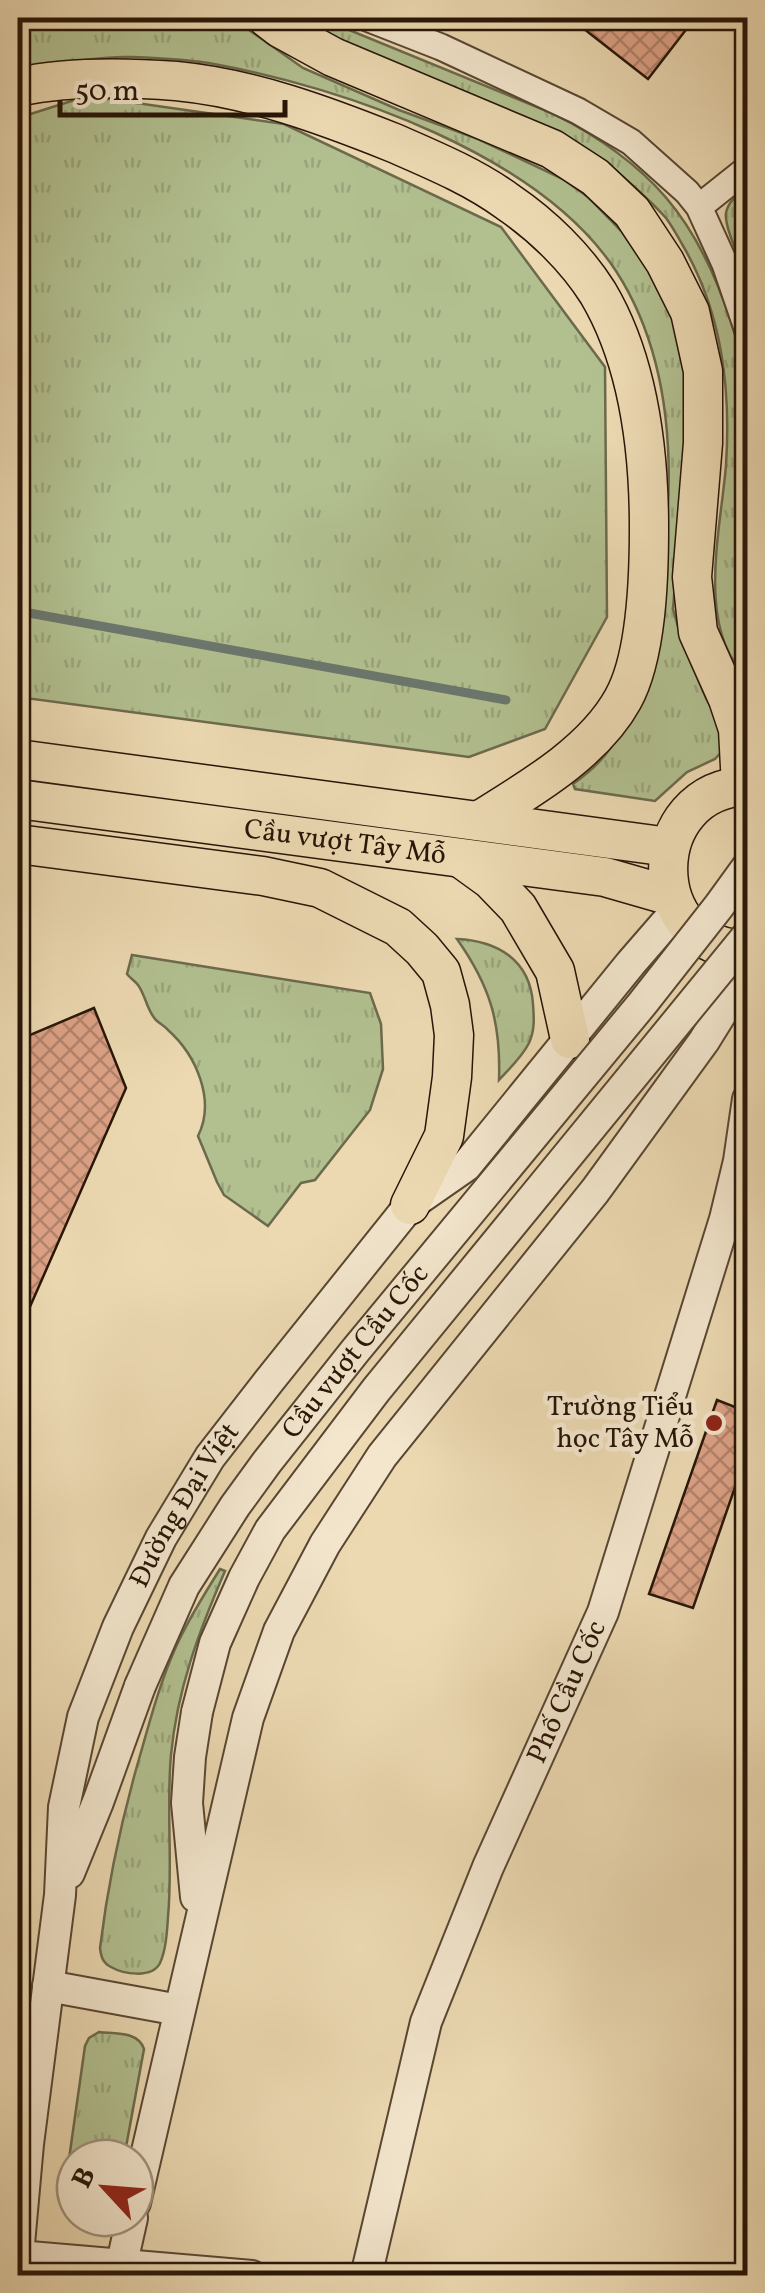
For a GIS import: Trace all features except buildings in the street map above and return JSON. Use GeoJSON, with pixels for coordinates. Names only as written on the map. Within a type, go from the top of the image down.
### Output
{"type":"FeatureCollection","features":[{"type":"Feature","properties":{"kind":"main road"},"geometry":{"type":"LineString","coordinates":[[267,18],[333,56],[552,149],[595,177],[632,212],[665,262],[690,312],[703,371],[692,577],[698,632],[738,729],[744,786],[717,792],[696,805],[679,824],[669,847],[666,871],[674,903],[692,929],[712,943],[748,950]]}},
{"type":"Feature","properties":{"kind":"main road"},"geometry":{"type":"LineString","coordinates":[[18,87],[44,81],[106,78],[179,81],[284,103],[333,118],[437,162],[508,201],[567,253],[598,292],[621,339],[644,442],[649,567],[636,664],[623,699],[599,731],[540,782],[480,820]]}},
{"type":"Feature","properties":{"kind":"main road","name":"Cầu vượt Tây Mỗ"},"geometry":{"type":"LineString","coordinates":[[18,758],[669,847]]}},
{"type":"Feature","properties":{"kind":"main road","name":"Cầu vượt Tây Mỗ"},"geometry":{"type":"LineString","coordinates":[[18,800],[604,877],[674,903]]}},
{"type":"Feature","properties":{"kind":"main road"},"geometry":{"type":"LineString","coordinates":[[18,844],[263,876],[320,888],[398,927],[422,949],[440,972],[454,1036],[444,1136],[410,1205]]}},
{"type":"Feature","properties":{"kind":"main road"},"geometry":{"type":"LineString","coordinates":[[462,858],[518,908],[555,972],[570,1039]]}},
{"type":"Feature","properties":{"kind":"street"},"geometry":{"type":"LineString","coordinates":[[367,18],[441,47],[578,111],[631,142],[687,192],[699,208],[725,264],[748,331]]}},
{"type":"Feature","properties":{"kind":"street"},"geometry":{"type":"LineString","coordinates":[[699,208],[748,168]]}},
{"type":"Feature","properties":{"kind":"street","name":"Cầu vượt Cầu Cốc"},"geometry":{"type":"LineString","coordinates":[[60,1894],[140,1686],[184,1586],[256,1476],[355,1350],[642,1004],[748,866]]}},
{"type":"Feature","properties":{"kind":"street","name":"Đường Đại Việt"},"geometry":{"type":"LineString","coordinates":[[18,2256],[60,1894],[64,1807],[83,1718],[118,1626],[161,1538],[210,1457],[410,1205],[466,1166],[674,903]]}},
{"type":"Feature","properties":{"kind":"street","name":"Cầu vượt Cầu Cốc"},"geometry":{"type":"LineString","coordinates":[[199,1925],[187,1804],[197,1712],[216,1643],[270,1530],[376,1390],[748,935]]}},
{"type":"Feature","properties":{"kind":"street"},"geometry":{"type":"LineString","coordinates":[[150,2138],[248,1718],[279,1631],[325,1544],[382,1456],[606,1176],[704,1041],[748,970]]}},
{"type":"Feature","properties":{"kind":"street","name":"Phố Cầu Cốc"},"geometry":{"type":"LineString","coordinates":[[366,2276],[426,2022],[488,1867],[603,1612],[725,1219],[748,1099]]}},
{"type":"Feature","properties":{"kind":"street"},"geometry":{"type":"LineString","coordinates":[[48,1986],[179,2010]]}},
{"type":"Feature","properties":{"kind":"street"},"geometry":{"type":"LineString","coordinates":[[120,2271],[127,2238]]}},
{"type":"Feature","properties":{"kind":"street"},"geometry":{"type":"LineString","coordinates":[[18,2256],[120,2271],[252,2276]]}},
{"type":"Feature","properties":{"kind":"green space"},"geometry":{"type":"Polygon","coordinates":[[[18,18],[232,18],[303,68],[478,139],[563,179],[588,197],[622,232],[653,275],[674,317],[685,369],[687,429],[673,609],[683,644],[725,734],[724,749],[715,759],[687,772],[655,801],[575,789],[573,784],[599,762],[615,739],[659,597],[669,467],[663,398],[646,332],[616,271],[582,230],[540,193],[490,161],[379,109],[321,90],[214,64],[161,58],[103,58],[18,72],[18,18]]]}},
{"type":"Feature","properties":{"kind":"green space"},"geometry":{"type":"Polygon","coordinates":[[[287,18],[320,18],[554,114],[618,153],[666,198],[686,224],[718,286],[748,382],[747,678],[731,657],[716,606],[727,436],[721,351],[696,270],[668,221],[604,161],[287,18]]]}},
{"type":"Feature","properties":{"kind":"green space"},"geometry":{"type":"Polygon","coordinates":[[[87,96],[284,124],[501,227],[605,367],[607,617],[545,729],[469,757],[18,697],[18,118],[87,96]]]}},
{"type":"Feature","properties":{"kind":"green space"},"geometry":{"type":"Polygon","coordinates":[[[747,187],[747,278],[730,236],[726,213],[731,201],[747,187]]]}},
{"type":"Feature","properties":{"kind":"green space"},"geometry":{"type":"Polygon","coordinates":[[[457,939],[486,944],[509,956],[526,976],[531,989],[531,1038],[499,1080],[498,1040],[491,1005],[478,973],[457,939]]]}},
{"type":"Feature","properties":{"kind":"green space"},"geometry":{"type":"Polygon","coordinates":[[[132,955],[370,993],[381,1024],[383,1069],[370,1110],[315,1180],[301,1183],[268,1226],[224,1195],[217,1182],[198,1136],[205,1108],[195,1065],[178,1040],[153,1016],[141,989],[127,974],[132,955]]]}},
{"type":"Feature","properties":{"kind":"green space"},"geometry":{"type":"Polygon","coordinates":[[[220,1569],[225,1571],[190,1661],[174,1731],[164,1952],[151,1971],[123,1972],[106,1964],[100,1948],[122,1825],[170,1662],[190,1618],[220,1569]]]}},
{"type":"Feature","properties":{"kind":"green space"},"geometry":{"type":"Polygon","coordinates":[[[99,2032],[131,2036],[144,2049],[128,2138],[72,2138],[89,2038],[99,2032]]]}},
{"type":"Feature","properties":{"kind":"waterway"},"geometry":{"type":"LineString","coordinates":[[18,611],[506,700]]}},
{"type":"Feature","properties":{"kind":"place","name":"Trường Tiểu học Tây Mỗ"},"geometry":{"type":"Point","coordinates":[714,1423]}}]}
